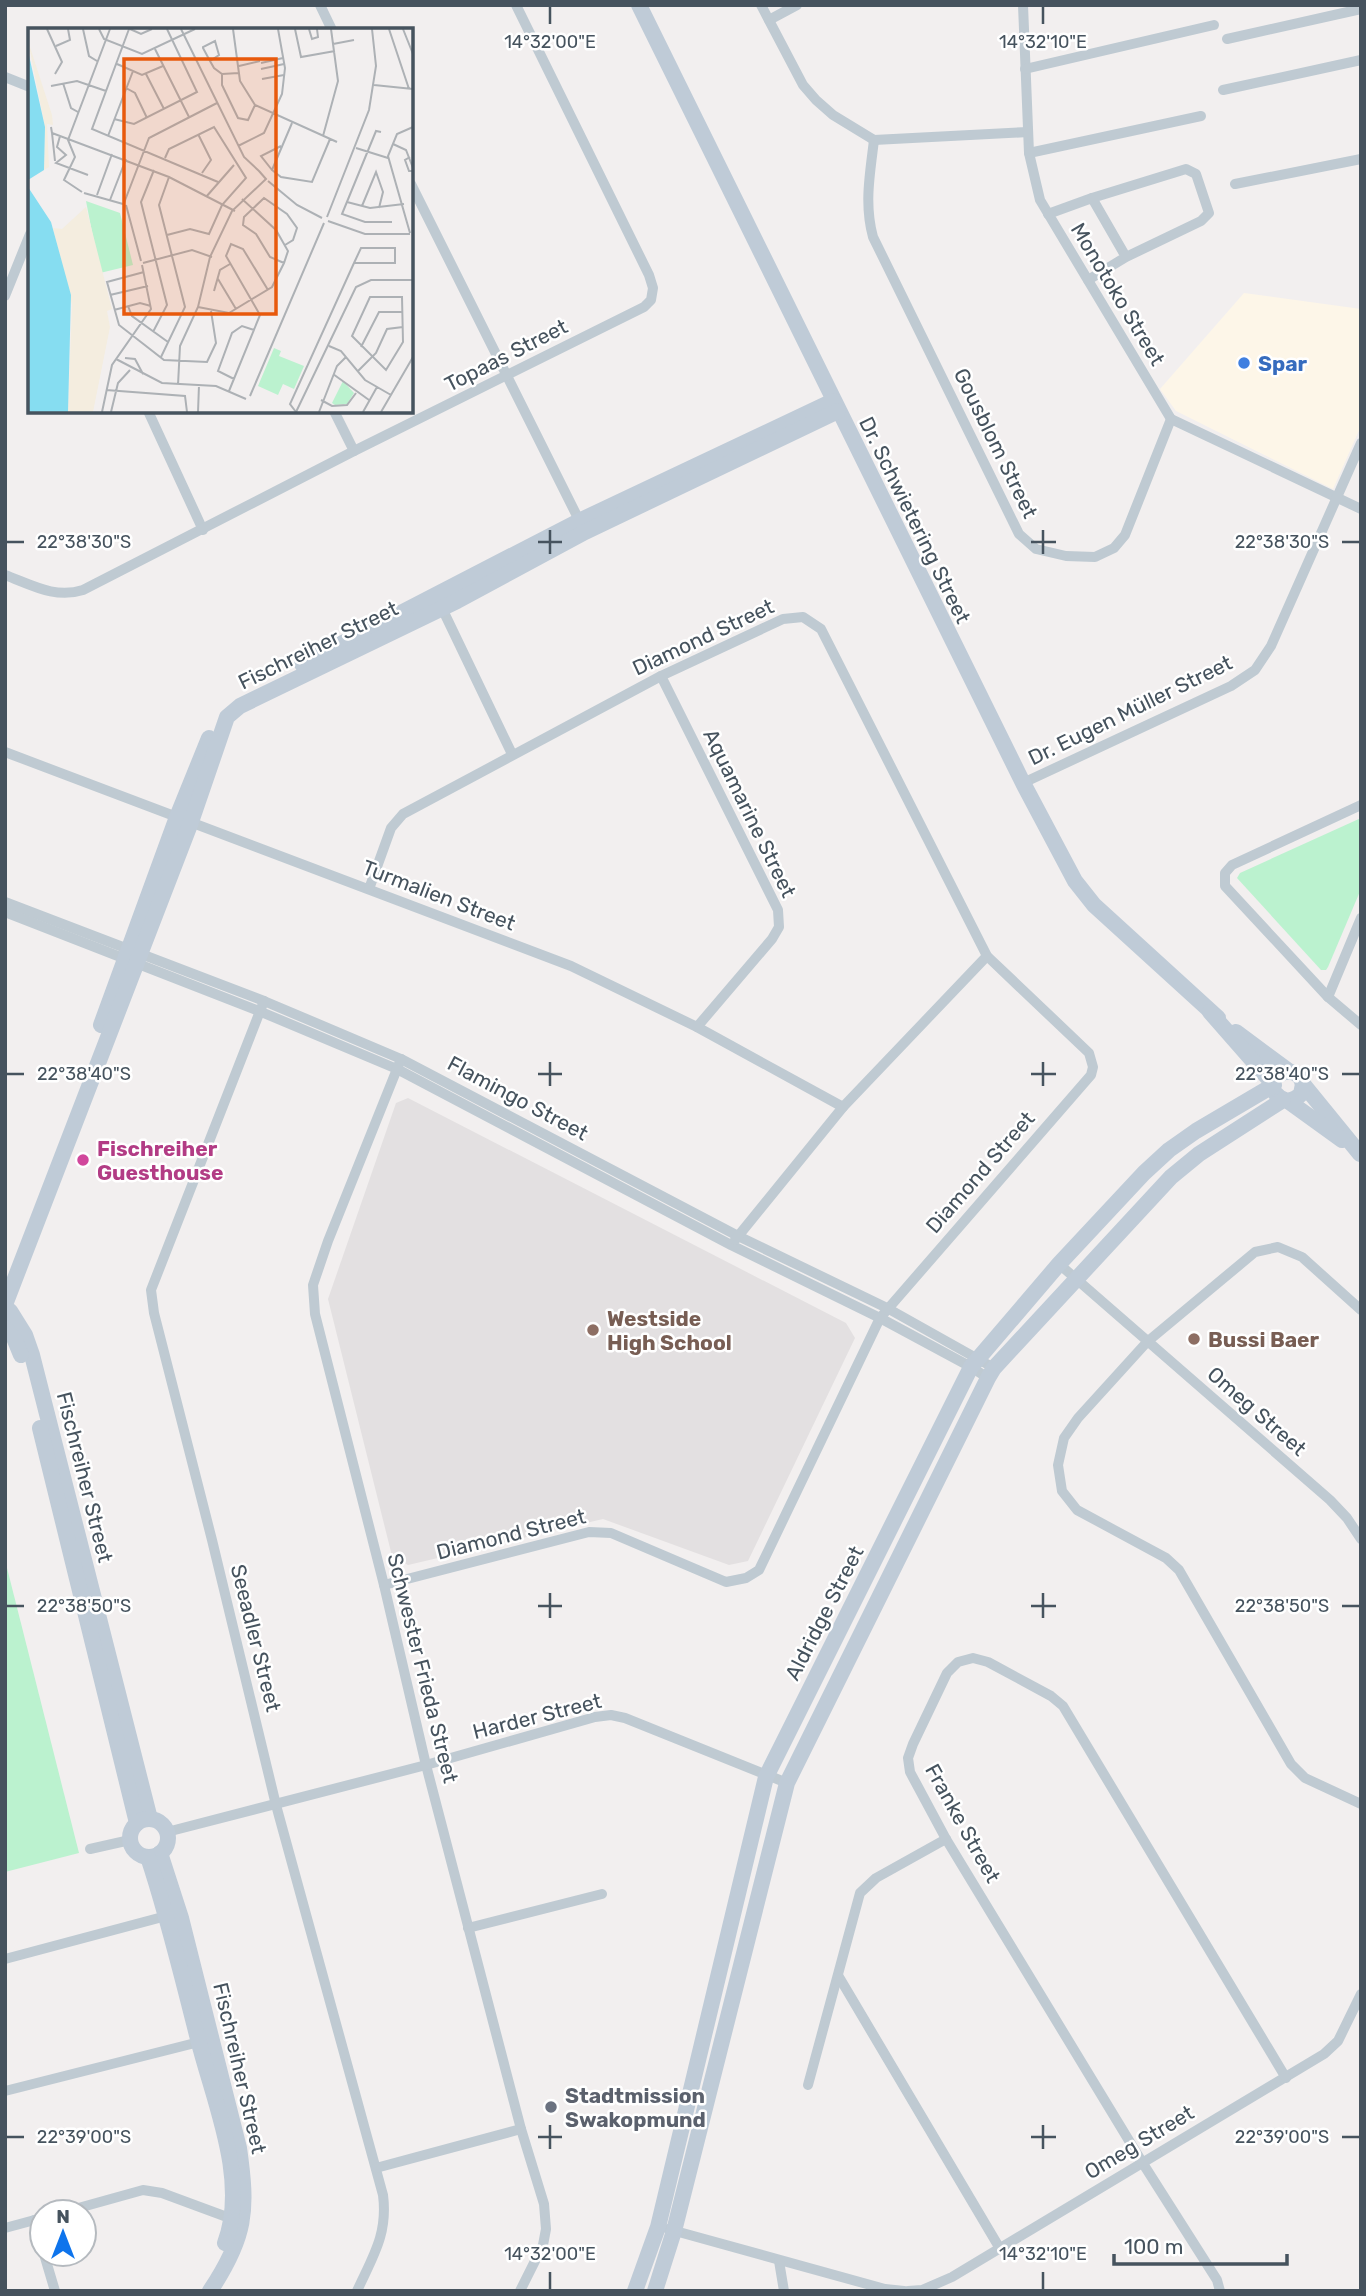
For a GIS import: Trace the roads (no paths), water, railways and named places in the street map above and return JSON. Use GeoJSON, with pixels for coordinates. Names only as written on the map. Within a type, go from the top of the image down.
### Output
{"type":"FeatureCollection","features":[{"type":"Feature","properties":{"kind":"street"},"geometry":{"type":"LineString","coordinates":[[320,5],[331,28]]}},
{"type":"Feature","properties":{"kind":"street","name":"Topaas Street"},"geometry":{"type":"LineString","coordinates":[[5,575],[55,593],[69,594],[83,590],[644,307],[651,300],[653,288],[649,275],[516,5]]}},
{"type":"Feature","properties":{"kind":"street","name":"Dr. Schwietering Street"},"geometry":{"type":"LineString","coordinates":[[639,5],[1023,783],[1075,881],[1094,905],[1210,1013],[1274,1085]]}},
{"type":"Feature","properties":{"kind":"street"},"geometry":{"type":"LineString","coordinates":[[761,5],[803,85],[833,115],[874,140],[1028,132]]}},
{"type":"Feature","properties":{"kind":"street"},"geometry":{"type":"LineString","coordinates":[[769,20],[797,5]]}},
{"type":"Feature","properties":{"kind":"street","name":"Monotoko Street"},"geometry":{"type":"LineString","coordinates":[[1023,5],[1029,153],[1040,201],[1171,419]]}},
{"type":"Feature","properties":{"kind":"street"},"geometry":{"type":"LineString","coordinates":[[1227,38],[1361,9]]}},
{"type":"Feature","properties":{"kind":"street"},"geometry":{"type":"LineString","coordinates":[[1025,69],[1214,25]]}},
{"type":"Feature","properties":{"kind":"street"},"geometry":{"type":"LineString","coordinates":[[1223,90],[1361,60]]}},
{"type":"Feature","properties":{"kind":"street"},"geometry":{"type":"LineString","coordinates":[[5,77],[28,87]]}},
{"type":"Feature","properties":{"kind":"street"},"geometry":{"type":"LineString","coordinates":[[1029,153],[1201,116]]}},
{"type":"Feature","properties":{"kind":"street","name":"Gousblom Street"},"geometry":{"type":"LineString","coordinates":[[874,140],[867,202],[873,237],[1019,534],[1035,549],[1066,556],[1095,556],[1114,548],[1125,535],[1171,419]]}},
{"type":"Feature","properties":{"kind":"street"},"geometry":{"type":"LineString","coordinates":[[1235,184],[1361,159]]}},
{"type":"Feature","properties":{"kind":"street"},"geometry":{"type":"LineString","coordinates":[[1048,214],[1091,198],[1186,170],[1196,174],[1209,213],[1201,221],[1126,257],[1088,280]]}},
{"type":"Feature","properties":{"kind":"street"},"geometry":{"type":"LineString","coordinates":[[413,188],[582,527]]}},
{"type":"Feature","properties":{"kind":"street"},"geometry":{"type":"LineString","coordinates":[[1091,198],[1126,257]]}},
{"type":"Feature","properties":{"kind":"street"},"geometry":{"type":"LineString","coordinates":[[5,296],[28,239]]}},
{"type":"Feature","properties":{"kind":"street"},"geometry":{"type":"LineString","coordinates":[[19,262],[28,266]]}},
{"type":"Feature","properties":{"kind":"street","name":"Fischreiher Street"},"geometry":{"type":"LineString","coordinates":[[144,1821],[32,1355],[25,1335],[7,1308],[184,820],[220,712],[237,696],[439,602],[582,527],[836,406]]}},
{"type":"Feature","properties":{"kind":"street"},"geometry":{"type":"LineString","coordinates":[[149,413],[203,530]]}},
{"type":"Feature","properties":{"kind":"street"},"geometry":{"type":"LineString","coordinates":[[335,413],[354,451]]}},
{"type":"Feature","properties":{"kind":"street"},"geometry":{"type":"LineString","coordinates":[[1171,419],[1361,509]]}},
{"type":"Feature","properties":{"kind":"street","name":"Dr. Eugen Müller Street"},"geometry":{"type":"LineString","coordinates":[[1023,783],[1231,686],[1255,670],[1271,646],[1361,443]]}},
{"type":"Feature","properties":{"kind":"street"},"geometry":{"type":"LineString","coordinates":[[439,602],[512,754]]}},
{"type":"Feature","properties":{"kind":"street","name":"Diamond Street"},"geometry":{"type":"LineString","coordinates":[[369,889],[391,828],[403,814],[661,676],[783,619],[803,617],[821,629],[987,956],[1089,1053],[1093,1067],[1091,1075],[880,1318],[759,1570],[746,1578],[726,1582],[611,1532],[589,1532],[384,1585]]}},
{"type":"Feature","properties":{"kind":"street","name":"Aquamarine Street"},"geometry":{"type":"LineString","coordinates":[[661,676],[778,910],[779,927],[772,939],[697,1027]]}},
{"type":"Feature","properties":{"kind":"street","name":"Turmalien Street"},"geometry":{"type":"LineString","coordinates":[[5,752],[571,966],[697,1027],[844,1107]]}},
{"type":"Feature","properties":{"kind":"street"},"geometry":{"type":"LineString","coordinates":[[1361,806],[1232,865],[1225,873],[1226,886],[1328,997],[1361,1025]]}},
{"type":"Feature","properties":{"kind":"street","name":"Flamingo Street"},"geometry":{"type":"LineString","coordinates":[[7,909],[262,1006],[399,1064],[880,1318],[974,1362]]}},
{"type":"Feature","properties":{"kind":"street"},"geometry":{"type":"LineString","coordinates":[[1328,997],[1361,918]]}},
{"type":"Feature","properties":{"kind":"street"},"geometry":{"type":"LineString","coordinates":[[734,1240],[844,1107],[987,956]]}},
{"type":"Feature","properties":{"kind":"street","name":"Fischreiher Street"},"geometry":{"type":"LineString","coordinates":[[5,1275],[133,957]]}},
{"type":"Feature","properties":{"kind":"street","name":"Seeadler Street"},"geometry":{"type":"LineString","coordinates":[[262,1006],[151,1290],[154,1313],[276,1805],[383,2195],[383,2228],[357,2291]]}},
{"type":"Feature","properties":{"kind":"street","name":"Dr. Schwietering Street"},"geometry":{"type":"LineString","coordinates":[[1210,1013],[1290,1072]]}},
{"type":"Feature","properties":{"kind":"street","name":"Schwester Frieda Street"},"geometry":{"type":"LineString","coordinates":[[399,1064],[313,1285],[315,1314],[384,1585],[426,1765],[521,2129],[544,2204],[546,2229],[543,2245],[520,2291]]}},
{"type":"Feature","properties":{"kind":"street"},"geometry":{"type":"LineString","coordinates":[[1281,1073],[1298,1075],[1361,1154],[1276,1093],[1274,1085],[1281,1073]]}},
{"type":"Feature","properties":{"kind":"street"},"geometry":{"type":"LineString","coordinates":[[1285,1100],[1297,1098],[1301,1094],[1303,1084]]}},
{"type":"Feature","properties":{"kind":"street","name":"Aldridge Street"},"geometry":{"type":"LineString","coordinates":[[655,2291],[666,2229],[766,1777],[974,1362],[1059,1264],[1144,1173],[1196,1130],[1274,1085]]}},
{"type":"Feature","properties":{"kind":"street","name":"Aldridge Street"},"geometry":{"type":"LineString","coordinates":[[635,2291],[666,2229],[787,1783],[991,1373],[1171,1177],[1199,1154],[1285,1100]]}},
{"type":"Feature","properties":{"kind":"street","name":"Flamingo Street"},"geometry":{"type":"LineString","coordinates":[[734,1240],[887,1308],[991,1373]]}},
{"type":"Feature","properties":{"kind":"street"},"geometry":{"type":"LineString","coordinates":[[1361,1310],[1301,1256],[1278,1247],[1255,1252],[1147,1342],[1078,1418],[1065,1438],[1058,1465],[1062,1491],[1077,1510],[1166,1558],[1179,1570],[1291,1764],[1305,1778],[1361,1804]]}},
{"type":"Feature","properties":{"kind":"street","name":"Omeg Street"},"geometry":{"type":"LineString","coordinates":[[1059,1264],[1330,1500],[1347,1518],[1361,1539]]}},
{"type":"Feature","properties":{"kind":"street","name":"Fischreiher Street"},"geometry":{"type":"LineString","coordinates":[[5,1328],[18,1345],[26,1373],[144,1821]]}},
{"type":"Feature","properties":{"kind":"street","name":"Franke Street"},"geometry":{"type":"LineString","coordinates":[[1220,2291],[1217,2280],[1142,2162],[946,1839],[910,1772],[908,1758],[947,1673],[958,1662],[973,1658],[988,1662],[1051,1696],[1063,1706],[1286,2078]]}},
{"type":"Feature","properties":{"kind":"street","name":"Harder Street"},"geometry":{"type":"LineString","coordinates":[[167,1832],[426,1765],[595,1717],[611,1715],[625,1718],[766,1777],[787,1783]]}},
{"type":"Feature","properties":{"kind":"street"},"geometry":{"type":"LineString","coordinates":[[144,1821],[161,1822],[167,1832],[166,1846],[154,1855],[138,1854],[130,1840],[132,1829],[144,1821]]}},
{"type":"Feature","properties":{"kind":"street"},"geometry":{"type":"LineString","coordinates":[[808,2085],[860,1893],[876,1878],[946,1839]]}},
{"type":"Feature","properties":{"kind":"street"},"geometry":{"type":"LineString","coordinates":[[90,1849],[130,1840]]}},
{"type":"Feature","properties":{"kind":"street","name":"Fischreiher Street"},"geometry":{"type":"LineString","coordinates":[[154,1855],[174,1914],[205,2040],[232,2182],[237,2221],[236,2246],[210,2291]]}},
{"type":"Feature","properties":{"kind":"street"},"geometry":{"type":"LineString","coordinates":[[468,1928],[602,1895]]}},
{"type":"Feature","properties":{"kind":"street"},"geometry":{"type":"LineString","coordinates":[[5,1959],[174,1914]]}},
{"type":"Feature","properties":{"kind":"street"},"geometry":{"type":"LineString","coordinates":[[839,1977],[999,2248]]}},
{"type":"Feature","properties":{"kind":"street","name":"Omeg Street"},"geometry":{"type":"LineString","coordinates":[[666,2229],[885,2289],[922,2290],[938,2284],[1324,2054],[1338,2041],[1361,1994]]}},
{"type":"Feature","properties":{"kind":"street"},"geometry":{"type":"LineString","coordinates":[[5,2091],[205,2040]]}},
{"type":"Feature","properties":{"kind":"street"},"geometry":{"type":"LineString","coordinates":[[376,2168],[521,2129]]}},
{"type":"Feature","properties":{"kind":"street"},"geometry":{"type":"LineString","coordinates":[[98,2203],[143,2190],[162,2193],[237,2221]]}},
{"type":"Feature","properties":{"kind":"street","name":"Fischreiher Street"},"geometry":{"type":"LineString","coordinates":[[198,2291],[221,2255],[237,2221]]}},
{"type":"Feature","properties":{"kind":"street"},"geometry":{"type":"LineString","coordinates":[[5,2228],[28,2222]]}},
{"type":"Feature","properties":{"kind":"street"},"geometry":{"type":"LineString","coordinates":[[779,2261],[784,2291]]}},
{"type":"Feature","properties":{"kind":"street"},"geometry":{"type":"LineString","coordinates":[[48,2268],[55,2291]]}},
{"type":"Feature","properties":{"kind":"place","name":"Spar"},"geometry":{"type":"Point","coordinates":[1244,363]}},
{"type":"Feature","properties":{"kind":"place","name":"Fischreiher Guesthouse"},"geometry":{"type":"Point","coordinates":[83,1160]}},
{"type":"Feature","properties":{"kind":"place","name":"Westside High School"},"geometry":{"type":"Point","coordinates":[593,1330]}},
{"type":"Feature","properties":{"kind":"place","name":"Bussi Baer"},"geometry":{"type":"Point","coordinates":[1194,1339]}},
{"type":"Feature","properties":{"kind":"place","name":"Stadtmission Swakopmund"},"geometry":{"type":"Point","coordinates":[551,2107]}}]}
